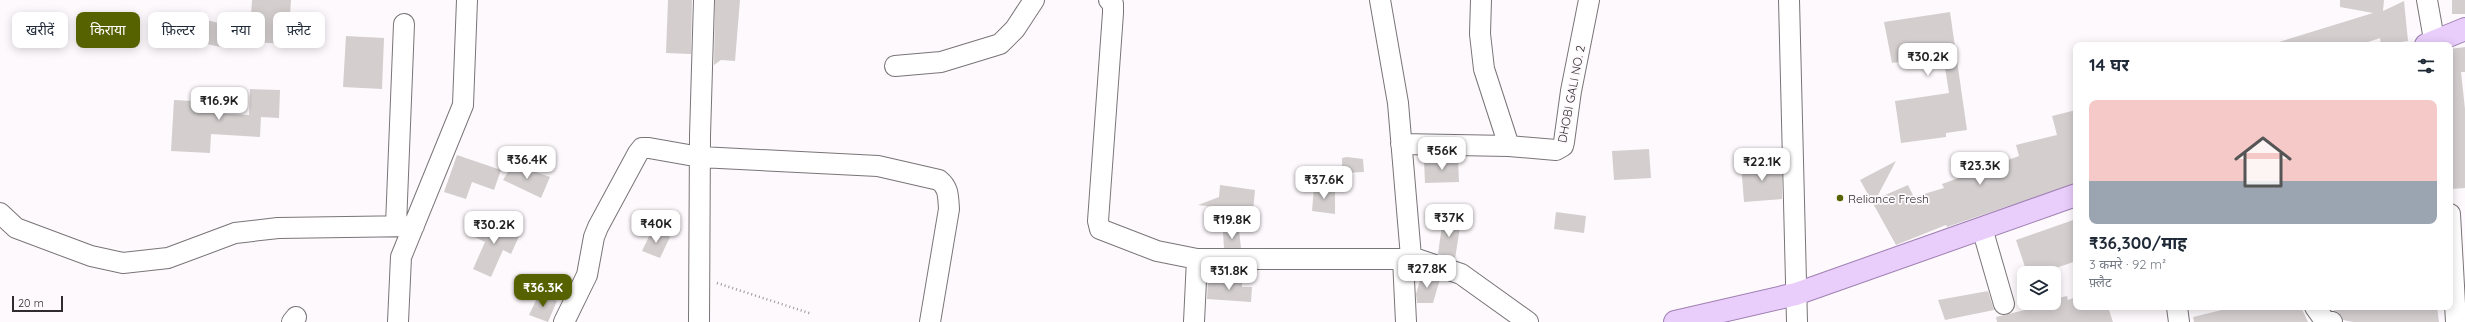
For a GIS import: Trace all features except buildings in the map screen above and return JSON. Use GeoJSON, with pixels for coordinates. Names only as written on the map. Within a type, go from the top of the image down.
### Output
{"type":"FeatureCollection","features":[{"type":"Feature","properties":{"kind":"main road"},"geometry":{"type":"LineString","coordinates":[[2436,42],[2465,29]]}},
{"type":"Feature","properties":{"kind":"main road"},"geometry":{"type":"LineString","coordinates":[[1675,322],[1796,294],[2073,196]]}},
{"type":"Feature","properties":{"kind":"street"},"geometry":{"type":"LineString","coordinates":[[405,226],[463,105],[467,0]]}},
{"type":"Feature","properties":{"kind":"street"},"geometry":{"type":"LineString","coordinates":[[699,322],[700,157],[704,0]]}},
{"type":"Feature","properties":{"kind":"street"},"geometry":{"type":"LineString","coordinates":[[895,66],[941,62],[1000,44],[1015,29],[1034,0]]}},
{"type":"Feature","properties":{"kind":"street"},"geometry":{"type":"LineString","coordinates":[[1109,0],[1112,4],[1112,13],[1098,221],[1100,229],[1157,251],[1197,259],[1407,258],[1460,274],[1528,322]]}},
{"type":"Feature","properties":{"kind":"street"},"geometry":{"type":"LineString","coordinates":[[1380,0],[1398,103],[1407,258],[1406,322]]}},
{"type":"Feature","properties":{"kind":"street"},"geometry":{"type":"LineString","coordinates":[[1481,0],[1480,34],[1484,69],[1509,146]]}},
{"type":"Feature","properties":{"kind":"street","name":"DHOBI GALI NO. 2"},"geometry":{"type":"LineString","coordinates":[[1401,144],[1509,146],[1556,150],[1563,146],[1571,91],[1589,0]]}},
{"type":"Feature","properties":{"kind":"street"},"geometry":{"type":"LineString","coordinates":[[1789,0],[1797,322]]}},
{"type":"Feature","properties":{"kind":"street"},"geometry":{"type":"LineString","coordinates":[[2427,0],[2432,42]]}},
{"type":"Feature","properties":{"kind":"street"},"geometry":{"type":"LineString","coordinates":[[398,322],[401,257],[405,226],[404,24]]}},
{"type":"Feature","properties":{"kind":"street"},"geometry":{"type":"LineString","coordinates":[[564,322],[587,275],[594,237],[598,227],[642,148],[700,157],[878,166],[938,180],[944,184],[948,192],[949,209],[930,322]]}},
{"type":"Feature","properties":{"kind":"street"},"geometry":{"type":"LineString","coordinates":[[0,213],[16,228],[91,256],[123,263],[168,258],[235,234],[278,228],[405,226]]}},
{"type":"Feature","properties":{"kind":"street"},"geometry":{"type":"LineString","coordinates":[[1982,228],[2004,304]]}},
{"type":"Feature","properties":{"kind":"street"},"geometry":{"type":"LineString","coordinates":[[1194,322],[1197,259]]}},
{"type":"Feature","properties":{"kind":"street"},"geometry":{"type":"LineString","coordinates":[[2453,268],[2456,322]]}},
{"type":"Feature","properties":{"kind":"street"},"geometry":{"type":"LineString","coordinates":[[2177,310],[2179,322]]}},
{"type":"Feature","properties":{"kind":"street"},"geometry":{"type":"LineString","coordinates":[[2317,310],[2325,321],[2332,322]]}},
{"type":"Feature","properties":{"kind":"path"},"geometry":{"type":"LineString","coordinates":[[699,277],[812,314]]}},
{"type":"Feature","properties":{"kind":"place","name":"Reliance Fresh"},"geometry":{"type":"Point","coordinates":[1840,198]}}]}
